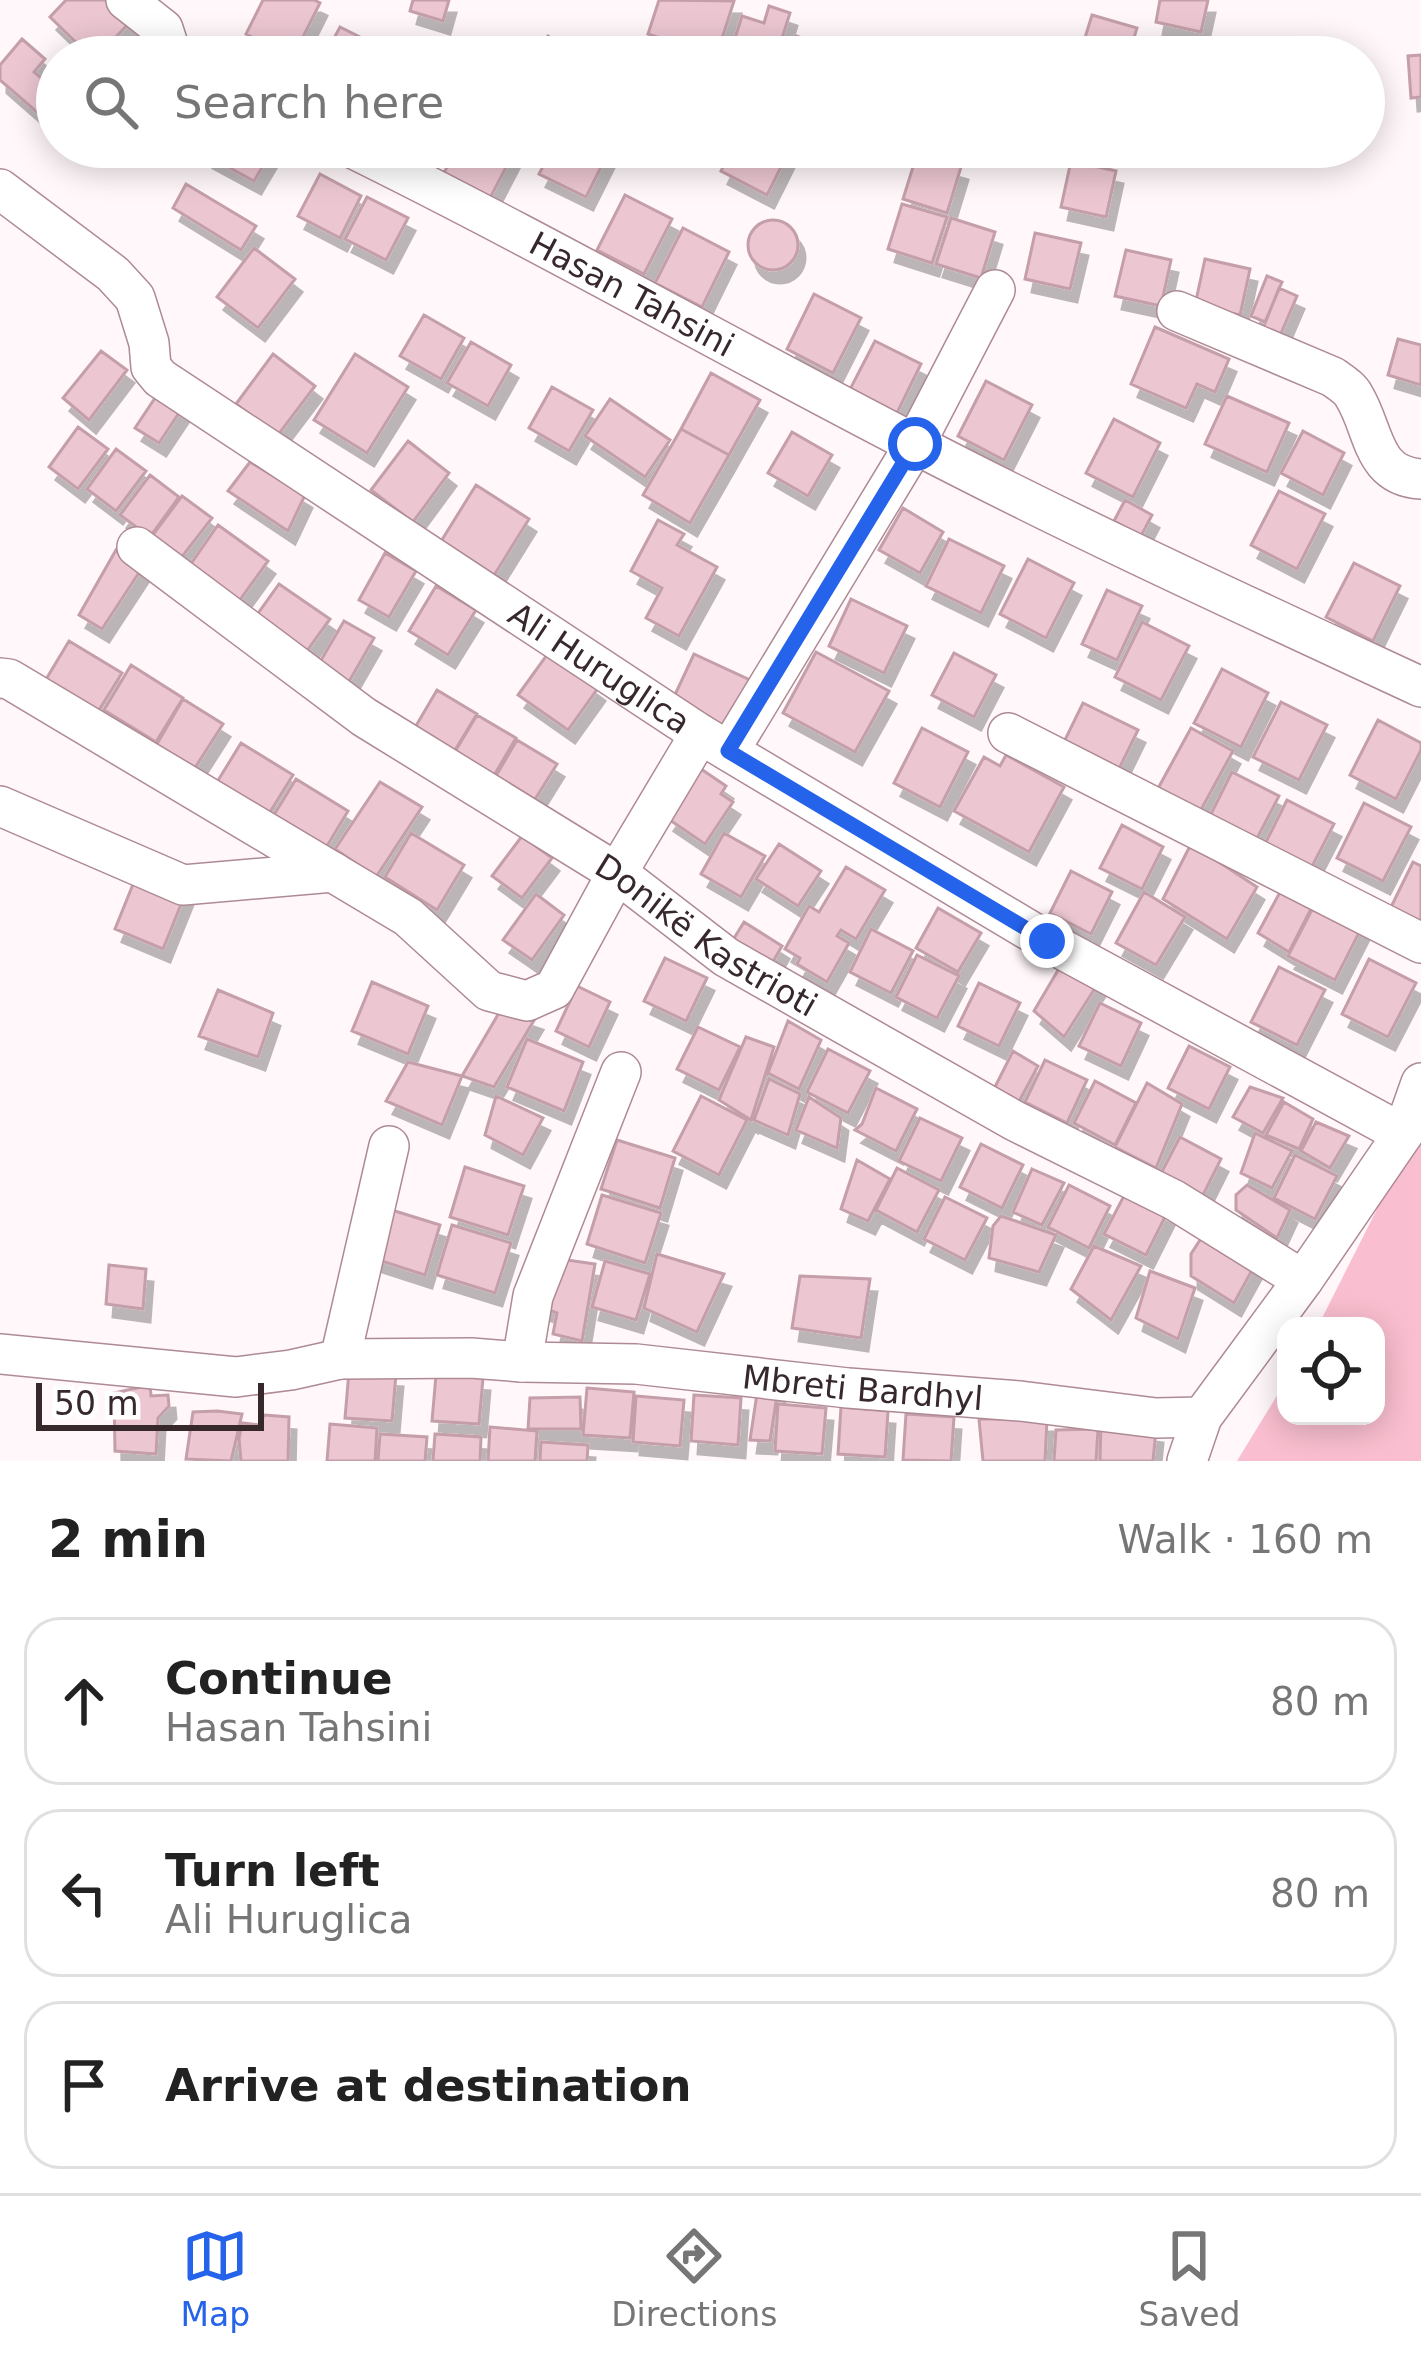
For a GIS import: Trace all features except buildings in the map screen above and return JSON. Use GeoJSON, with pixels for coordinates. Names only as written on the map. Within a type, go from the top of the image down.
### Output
{"type":"FeatureCollection","features":[{"type":"Feature","properties":{"kind":"street"},"geometry":{"type":"LineString","coordinates":[[126,0],[163,29],[165,36]]}},
{"type":"Feature","properties":{"kind":"street","name":"Hasan Tahsini"},"geometry":{"type":"LineString","coordinates":[[392,168],[915,444],[1421,687]]}},
{"type":"Feature","properties":{"kind":"street","name":"Ali Huruglica"},"geometry":{"type":"LineString","coordinates":[[0,189],[113,274],[135,298],[151,367],[160,379],[714,742],[1047,941],[1403,1134]]}},
{"type":"Feature","properties":{"kind":"street"},"geometry":{"type":"LineString","coordinates":[[0,678],[10,679],[408,916],[489,991],[527,1001],[554,989],[617,873],[714,742],[915,444],[994,290]]}},
{"type":"Feature","properties":{"kind":"street"},"geometry":{"type":"LineString","coordinates":[[1177,310],[1333,377],[1353,392],[1382,461],[1404,478],[1421,479]]}},
{"type":"Feature","properties":{"kind":"street","name":"Donikë Kastrioti"},"geometry":{"type":"LineString","coordinates":[[137,547],[364,717],[617,873],[726,957],[1015,1121],[1174,1201],[1303,1280]]}},
{"type":"Feature","properties":{"kind":"street"},"geometry":{"type":"LineString","coordinates":[[1008,733],[1421,944]]}},
{"type":"Feature","properties":{"kind":"street"},"geometry":{"type":"LineString","coordinates":[[0,806],[183,885],[333,872]]}},
{"type":"Feature","properties":{"kind":"street"},"geometry":{"type":"LineString","coordinates":[[522,1362],[533,1296],[620,1072]]}},
{"type":"Feature","properties":{"kind":"street"},"geometry":{"type":"LineString","coordinates":[[1187,1461],[1202,1417],[1403,1134],[1421,1083]]}},
{"type":"Feature","properties":{"kind":"street"},"geometry":{"type":"LineString","coordinates":[[340,1359],[389,1146]]}},
{"type":"Feature","properties":{"kind":"street","name":"Mbreti Bardhyl"},"geometry":{"type":"LineString","coordinates":[[0,1354],[236,1377],[340,1359],[635,1364],[1156,1418],[1202,1417]]}},
{"type":"Feature","properties":{"kind":"shaded area"},"geometry":{"type":"Polygon","coordinates":[[[1421,1122],[1421,1461],[1237,1461],[1277,1396],[1277,1425],[1385,1425],[1385,1317],[1323,1317],[1421,1122]]]}},
{"type":"Feature","properties":{"kind":"route"},"geometry":{"type":"LineString","coordinates":[[915,444],[728,751],[1047,941]]}}]}
